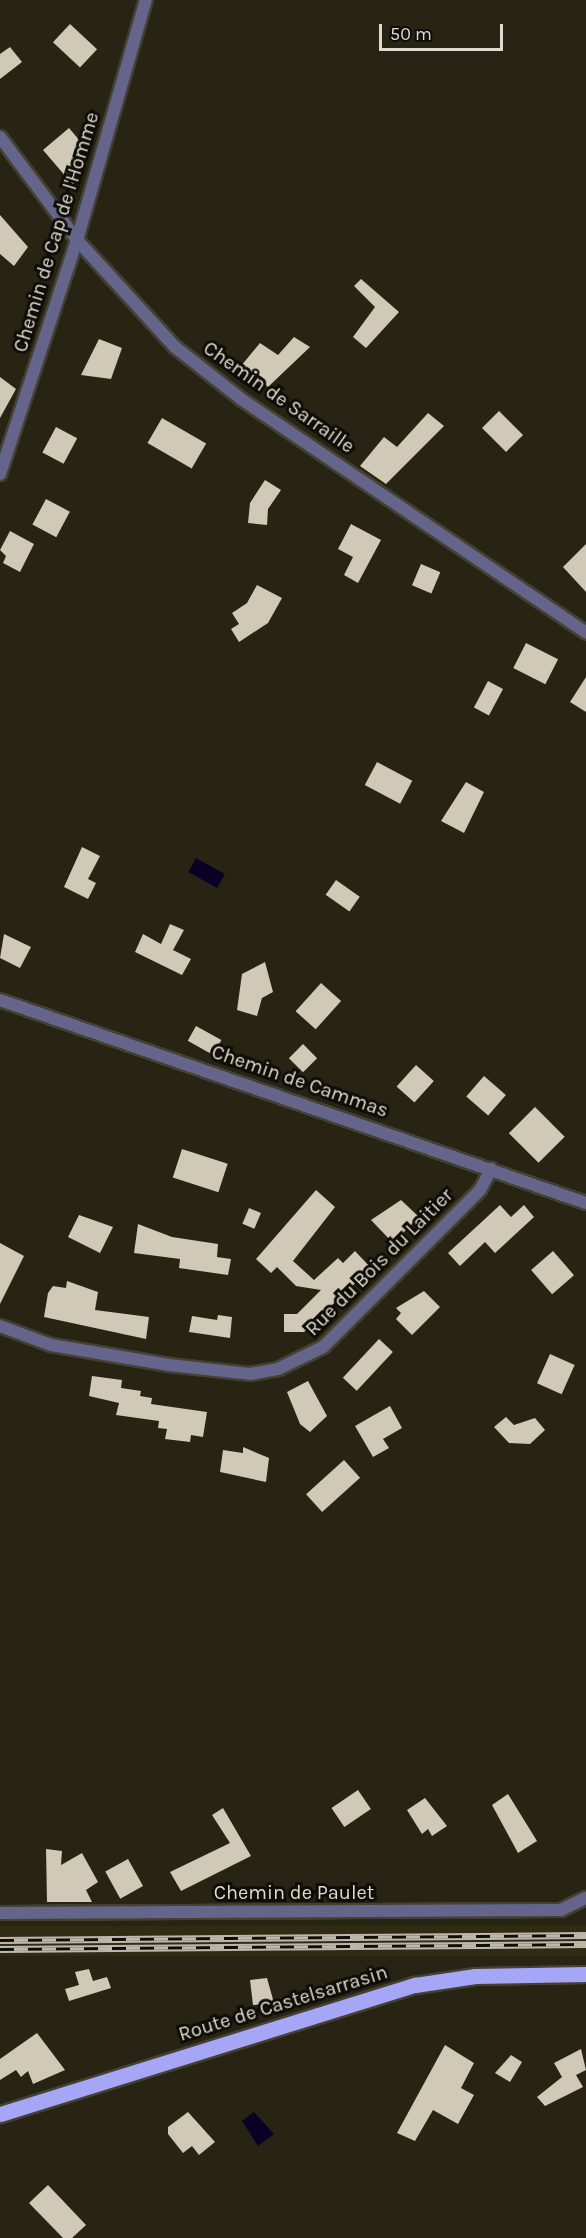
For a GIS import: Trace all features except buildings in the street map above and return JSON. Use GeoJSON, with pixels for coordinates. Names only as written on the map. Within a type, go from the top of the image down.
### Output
{"type":"FeatureCollection","features":[{"type":"Feature","properties":{"kind":"main road","name":"Route de Castelsarrasin"},"geometry":{"type":"LineString","coordinates":[[0,2114],[394,1990],[475,1976],[586,1974]]}},
{"type":"Feature","properties":{"kind":"street","name":"Chemin de Cap de l'Homme"},"geometry":{"type":"LineString","coordinates":[[0,474],[77,240],[146,0]]}},
{"type":"Feature","properties":{"kind":"street","name":"Chemin de Sarraille"},"geometry":{"type":"LineString","coordinates":[[0,137],[77,240],[175,347],[233,393],[586,633]]}},
{"type":"Feature","properties":{"kind":"street","name":"Chemin de Cammas"},"geometry":{"type":"LineString","coordinates":[[0,1000],[586,1203]]}},
{"type":"Feature","properties":{"kind":"street","name":"Rue du Bois du Laitier"},"geometry":{"type":"LineString","coordinates":[[0,1326],[51,1345],[169,1365],[250,1374],[278,1369],[323,1347],[480,1190],[491,1169]]}},
{"type":"Feature","properties":{"kind":"street","name":"Chemin de Paulet"},"geometry":{"type":"LineString","coordinates":[[0,1913],[561,1910],[586,1898]]}},
{"type":"Feature","properties":{"kind":"shaded area"},"geometry":{"type":"Polygon","coordinates":[[[196,858],[225,874],[217,888],[188,872],[196,858]]]}},
{"type":"Feature","properties":{"kind":"shaded area"},"geometry":{"type":"Polygon","coordinates":[[[0,1926],[586,1926],[586,1956],[0,1956],[0,1926]]]}},
{"type":"Feature","properties":{"kind":"shaded area"},"geometry":{"type":"Polygon","coordinates":[[[254,2112],[274,2134],[258,2146],[242,2121],[254,2112]]]}},
{"type":"Feature","properties":{"kind":"railway"},"geometry":{"type":"LineString","coordinates":[[0,1940],[586,1935]]}},
{"type":"Feature","properties":{"kind":"railway"},"geometry":{"type":"LineString","coordinates":[[0,1949],[586,1944]]}}]}
